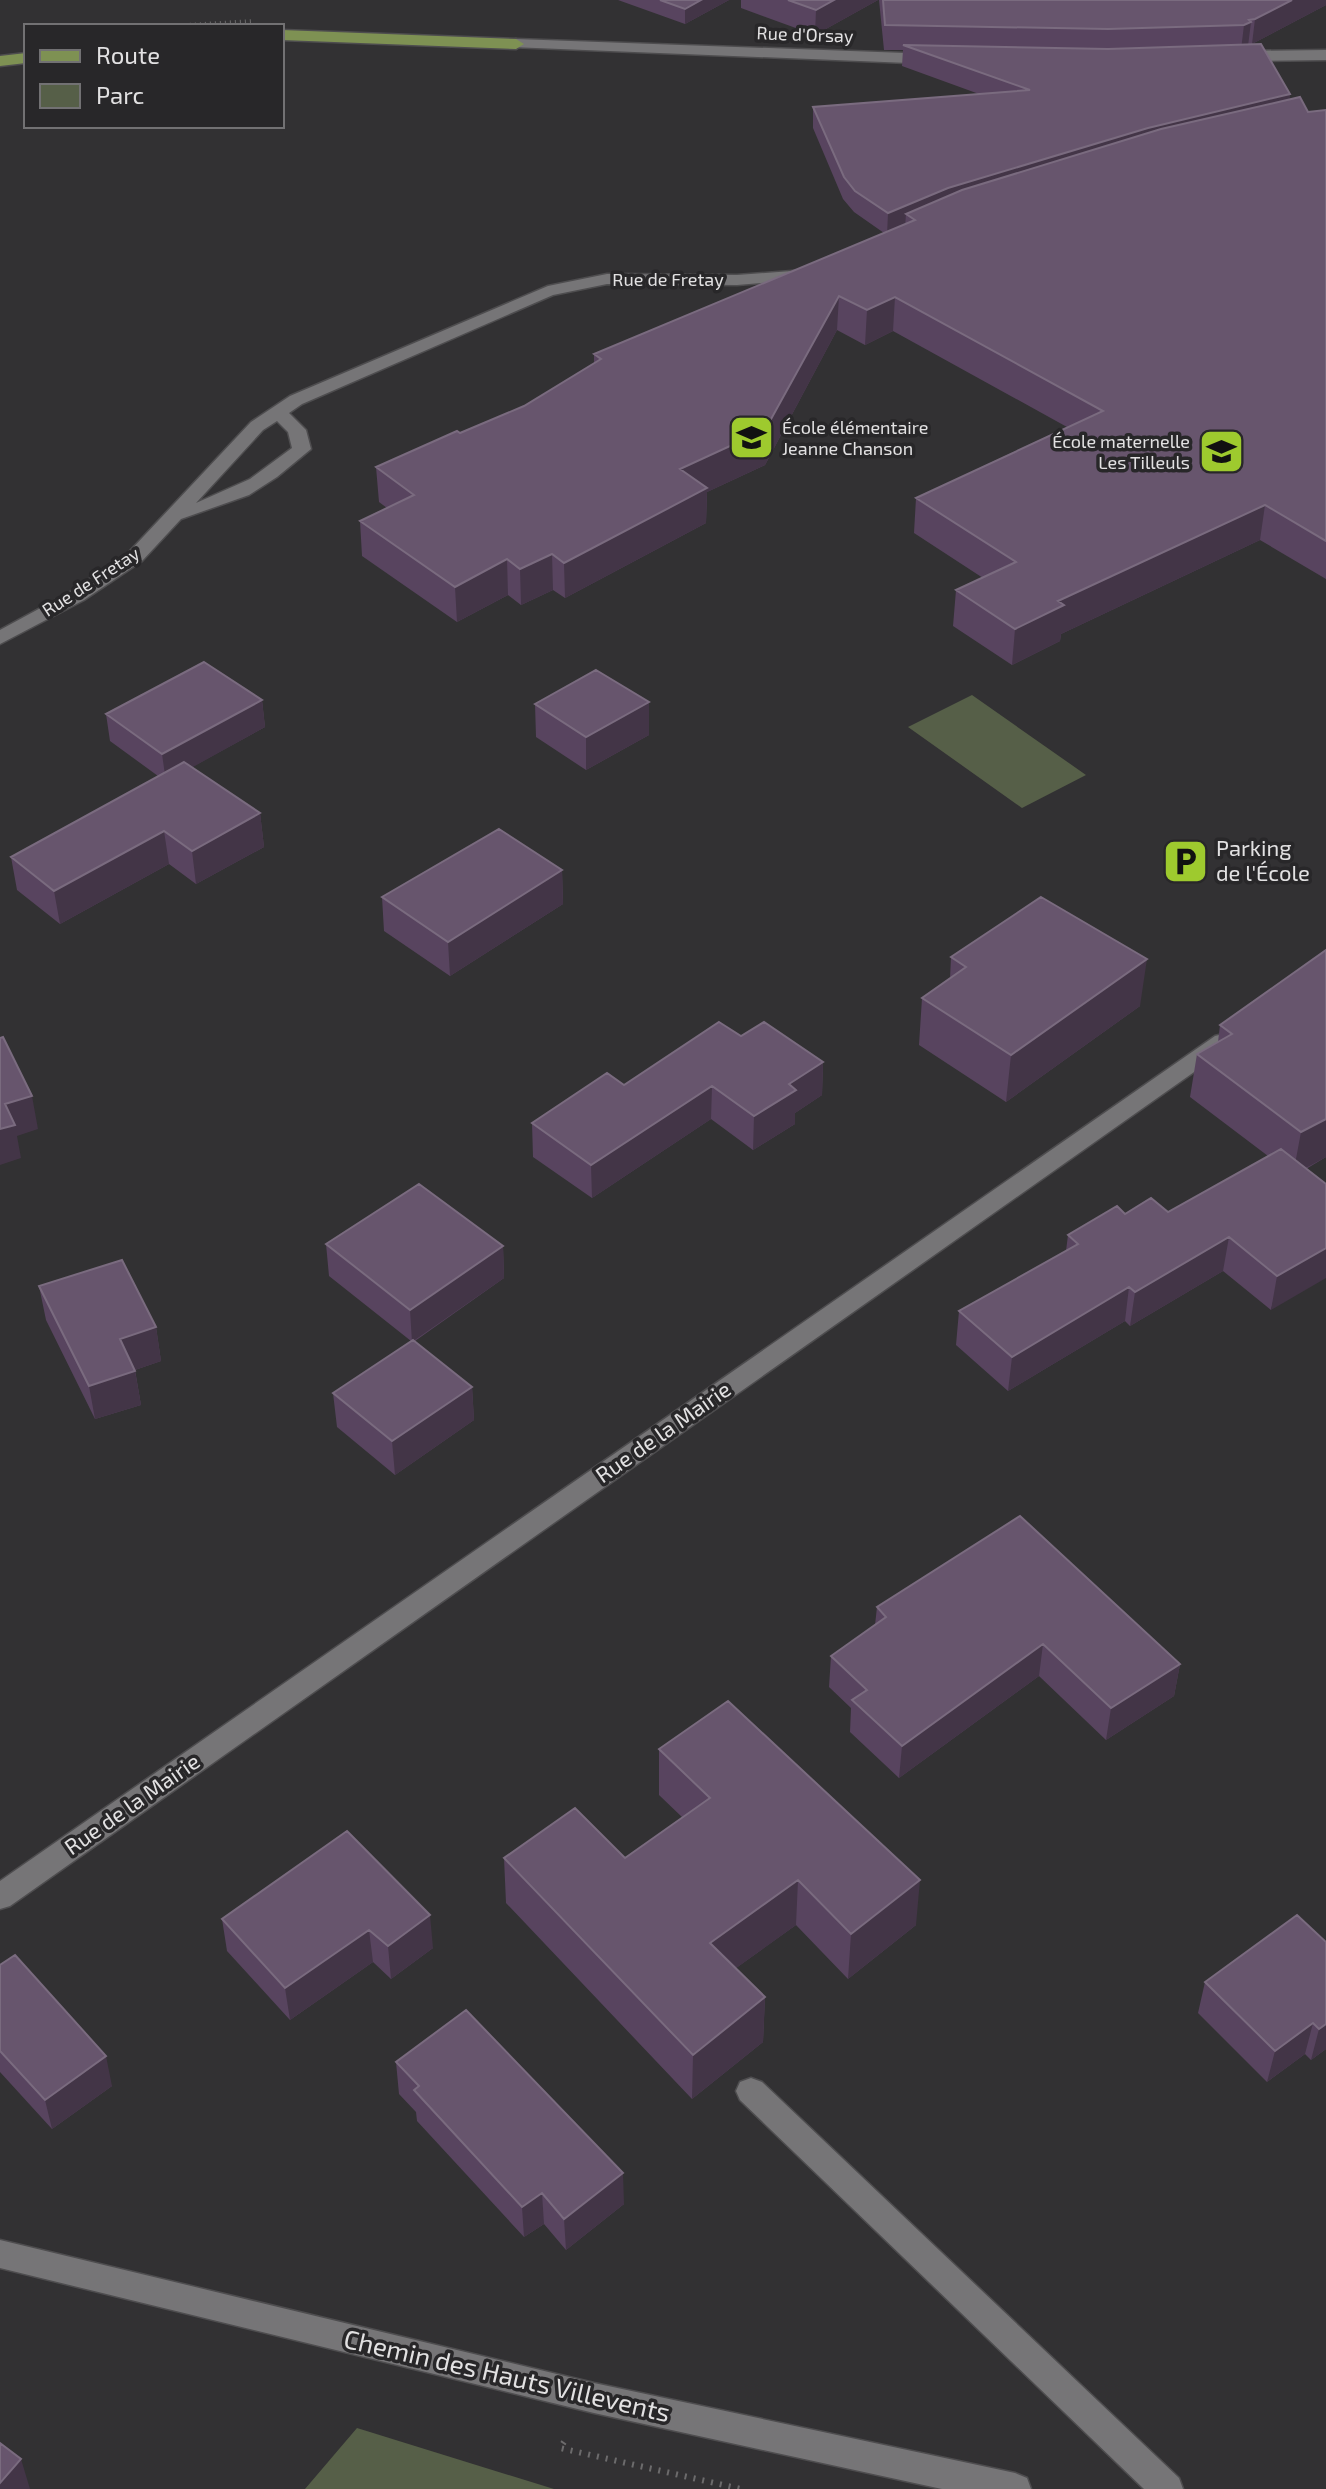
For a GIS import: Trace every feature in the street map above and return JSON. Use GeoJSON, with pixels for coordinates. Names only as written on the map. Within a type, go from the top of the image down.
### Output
{"type":"FeatureCollection","features":[{"type":"Feature","properties":{"kind":"main road","name":"Rue d'Orsay"},"geometry":{"type":"LineString","coordinates":[[284,35],[516,44]]}},
{"type":"Feature","properties":{"kind":"main road"},"geometry":{"type":"LineString","coordinates":[[0,61],[24,58]]}},
{"type":"Feature","properties":{"kind":"street","name":"Rue d'Orsay"},"geometry":{"type":"LineString","coordinates":[[516,44],[947,59]]}},
{"type":"Feature","properties":{"kind":"street"},"geometry":{"type":"LineString","coordinates":[[1218,57],[1326,55]]}},
{"type":"Feature","properties":{"kind":"street","name":"Rue de Fretay"},"geometry":{"type":"LineString","coordinates":[[0,638],[77,596],[135,557],[257,426],[296,400],[548,291],[607,279],[797,278],[825,268]]}},
{"type":"Feature","properties":{"kind":"street"},"geometry":{"type":"LineString","coordinates":[[174,515],[227,501],[263,481],[302,449],[297,430],[279,413]]}},
{"type":"Feature","properties":{"kind":"street","name":"Rue de la Mairie"},"geometry":{"type":"LineString","coordinates":[[0,1897],[1243,1028]]}},
{"type":"Feature","properties":{"kind":"street"},"geometry":{"type":"LineString","coordinates":[[751,2091],[1167,2489]]}},
{"type":"Feature","properties":{"kind":"street","name":"Chemin des Hauts Villevents"},"geometry":{"type":"LineString","coordinates":[[0,2254],[594,2398],[1015,2489]]}},
{"type":"Feature","properties":{"kind":"green space"},"geometry":{"type":"Polygon","coordinates":[[[972,695],[1086,775],[1022,808],[908,727],[972,695]]]}},
{"type":"Feature","properties":{"kind":"green space"},"geometry":{"type":"Polygon","coordinates":[[[357,2428],[554,2489],[305,2489],[357,2428]]]}},
{"type":"Feature","properties":{"kind":"building"},"geometry":{"type":"Polygon","coordinates":[[[660,0],[701,0],[685,9],[660,0]]]}},
{"type":"Feature","properties":{"kind":"building"},"geometry":{"type":"Polygon","coordinates":[[[788,0],[834,0],[816,10],[788,0]]]}},
{"type":"Feature","properties":{"kind":"building"},"geometry":{"type":"Polygon","coordinates":[[[883,0],[1292,0],[1244,25],[1108,29],[885,25],[883,0]]]}},
{"type":"Feature","properties":{"kind":"building"},"geometry":{"type":"Polygon","coordinates":[[[1261,44],[1290,94],[1148,128],[948,188],[888,213],[855,191],[844,177],[813,107],[1030,90],[903,45],[1108,49],[1261,44]]]}},
{"type":"Feature","properties":{"kind":"building"},"geometry":{"type":"Polygon","coordinates":[[[1300,97],[1308,112],[1326,110],[1326,541],[1265,505],[1058,601],[1064,605],[1015,629],[956,590],[1016,562],[916,498],[1103,411],[895,297],[867,310],[839,296],[765,430],[680,469],[707,488],[564,563],[552,554],[520,569],[507,559],[455,587],[360,521],[414,495],[376,467],[457,431],[460,433],[524,406],[601,359],[594,354],[915,220],[906,214],[962,190],[1161,129],[1300,97]]]}},
{"type":"Feature","properties":{"kind":"building"},"geometry":{"type":"Polygon","coordinates":[[[204,662],[262,700],[162,754],[106,714],[204,662]]]}},
{"type":"Feature","properties":{"kind":"building"},"geometry":{"type":"Polygon","coordinates":[[[596,670],[649,702],[586,737],[535,704],[596,670]]]}},
{"type":"Feature","properties":{"kind":"building"},"geometry":{"type":"Polygon","coordinates":[[[184,762],[260,813],[192,851],[164,831],[54,891],[11,857],[184,762]]]}},
{"type":"Feature","properties":{"kind":"building"},"geometry":{"type":"Polygon","coordinates":[[[499,829],[562,870],[448,942],[382,897],[499,829]]]}},
{"type":"Feature","properties":{"kind":"building"},"geometry":{"type":"Polygon","coordinates":[[[1041,897],[1147,959],[1011,1055],[922,998],[966,967],[951,957],[1041,897]]]}},
{"type":"Feature","properties":{"kind":"building"},"geometry":{"type":"Polygon","coordinates":[[[1326,950],[1326,1119],[1301,1132],[1197,1054],[1232,1034],[1220,1025],[1326,950]]]}},
{"type":"Feature","properties":{"kind":"building"},"geometry":{"type":"Polygon","coordinates":[[[719,1022],[741,1036],[764,1022],[823,1062],[789,1084],[796,1090],[754,1116],[712,1086],[591,1165],[532,1123],[607,1073],[624,1085],[719,1022]]]}},
{"type":"Feature","properties":{"kind":"building"},"geometry":{"type":"Polygon","coordinates":[[[3,1037],[32,1096],[5,1104],[15,1125],[0,1129],[0,1038],[3,1037]]]}},
{"type":"Feature","properties":{"kind":"building"},"geometry":{"type":"Polygon","coordinates":[[[1281,1149],[1326,1184],[1326,1248],[1277,1276],[1229,1237],[1135,1292],[1129,1287],[1012,1357],[959,1311],[1078,1244],[1068,1235],[1117,1206],[1125,1214],[1151,1198],[1168,1212],[1281,1149]]]}},
{"type":"Feature","properties":{"kind":"building"},"geometry":{"type":"Polygon","coordinates":[[[419,1184],[503,1246],[410,1310],[326,1244],[419,1184]]]}},
{"type":"Feature","properties":{"kind":"building"},"geometry":{"type":"Polygon","coordinates":[[[122,1260],[156,1327],[120,1339],[135,1371],[89,1386],[39,1286],[122,1260]]]}},
{"type":"Feature","properties":{"kind":"building"},"geometry":{"type":"Polygon","coordinates":[[[413,1340],[472,1387],[392,1441],[333,1393],[413,1340]]]}},
{"type":"Feature","properties":{"kind":"building"},"geometry":{"type":"Polygon","coordinates":[[[1020,1516],[1180,1664],[1111,1708],[1043,1644],[902,1746],[852,1700],[867,1690],[831,1656],[886,1617],[877,1607],[1020,1516]]]}},
{"type":"Feature","properties":{"kind":"building"},"geometry":{"type":"Polygon","coordinates":[[[728,1701],[920,1880],[851,1934],[798,1880],[710,1943],[765,1997],[693,2055],[504,1858],[575,1808],[625,1858],[710,1798],[659,1749],[728,1701]]]}},
{"type":"Feature","properties":{"kind":"building"},"geometry":{"type":"Polygon","coordinates":[[[347,1831],[430,1915],[388,1946],[369,1930],[285,1988],[222,1919],[347,1831]]]}},
{"type":"Feature","properties":{"kind":"building"},"geometry":{"type":"Polygon","coordinates":[[[1297,1915],[1326,1942],[1326,2024],[1319,2029],[1313,2023],[1275,2051],[1205,1982],[1297,1915]]]}},
{"type":"Feature","properties":{"kind":"building"},"geometry":{"type":"Polygon","coordinates":[[[15,1955],[106,2056],[45,2100],[0,2051],[0,1965],[15,1955]]]}},
{"type":"Feature","properties":{"kind":"building"},"geometry":{"type":"Polygon","coordinates":[[[466,2010],[623,2173],[564,2219],[542,2193],[522,2207],[414,2090],[419,2086],[396,2062],[466,2010]]]}},
{"type":"Feature","properties":{"kind":"building"},"geometry":{"type":"Polygon","coordinates":[[[0,2443],[21,2459],[0,2483],[0,2443]]]}},
{"type":"Feature","properties":{"kind":"place","name":"École élémentaire Jeanne Chanson"},"geometry":{"type":"Point","coordinates":[751,438]}},
{"type":"Feature","properties":{"kind":"place","name":"École maternelle Les Tilleuls"},"geometry":{"type":"Point","coordinates":[1221,452]}},
{"type":"Feature","properties":{"kind":"place","name":"Parking de l'École"},"geometry":{"type":"Point","coordinates":[1185,861]}}]}
